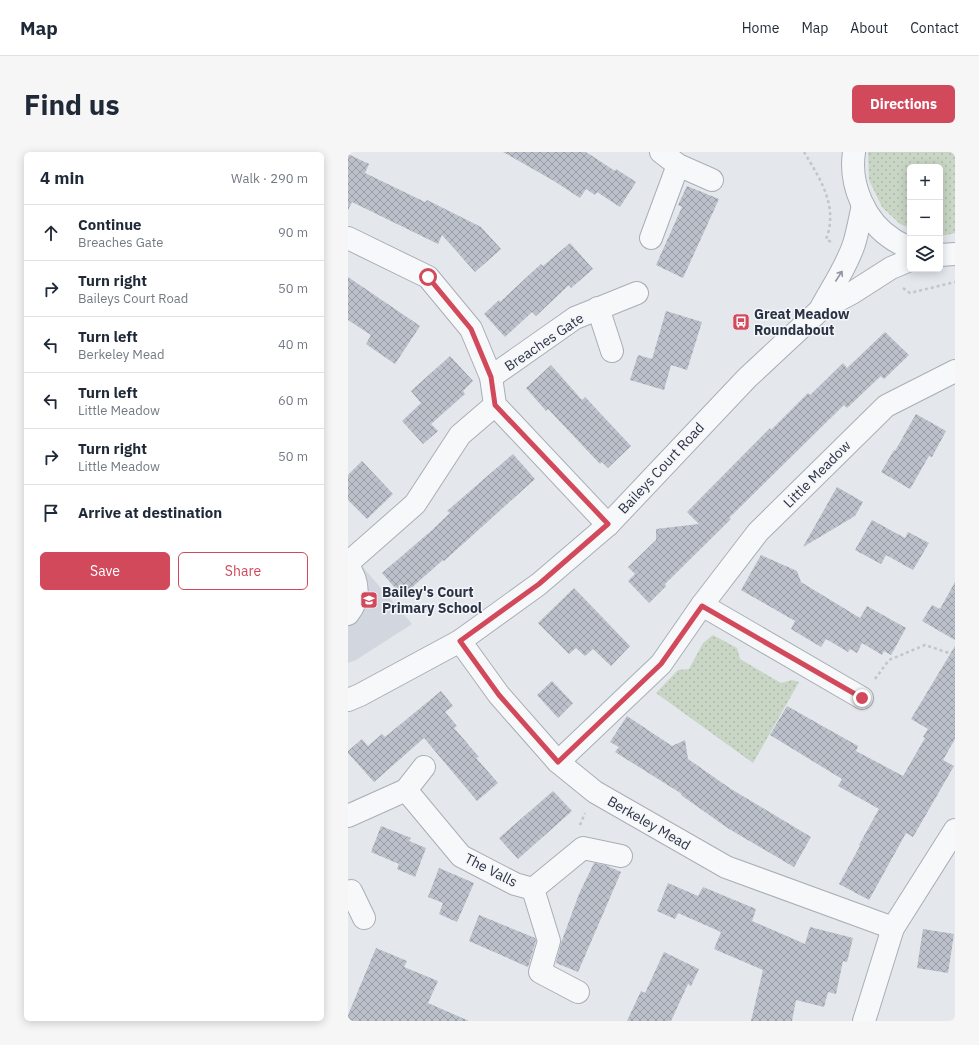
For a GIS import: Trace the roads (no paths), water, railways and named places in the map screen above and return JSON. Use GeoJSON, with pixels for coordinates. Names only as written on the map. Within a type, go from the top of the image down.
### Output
{"type":"FeatureCollection","features":[{"type":"Feature","properties":{"kind":"street"},"geometry":{"type":"LineString","coordinates":[[661,152],[678,165],[712,180]]}},
{"type":"Feature","properties":{"kind":"street"},"geometry":{"type":"LineString","coordinates":[[840,152],[855,182],[863,205],[876,224],[893,240],[907,247]]}},
{"type":"Feature","properties":{"kind":"street"},"geometry":{"type":"LineString","coordinates":[[854,152],[853,161],[855,182]]}},
{"type":"Feature","properties":{"kind":"street"},"geometry":{"type":"LineString","coordinates":[[651,238],[678,165]]}},
{"type":"Feature","properties":{"kind":"street","name":"Baileys Court Road"},"geometry":{"type":"LineString","coordinates":[[820,310],[842,270],[853,245],[859,228],[863,205]]}},
{"type":"Feature","properties":{"kind":"street","name":"Breaches Gate"},"geometry":{"type":"LineString","coordinates":[[348,238],[428,277],[471,329],[491,377],[495,405]]}},
{"type":"Feature","properties":{"kind":"street"},"geometry":{"type":"LineString","coordinates":[[943,255],[955,254]]}},
{"type":"Feature","properties":{"kind":"street","name":"Baileys Court Road"},"geometry":{"type":"LineString","coordinates":[[348,700],[460,641],[539,584],[608,524],[747,378],[820,310],[852,293],[891,268],[907,261]]}},
{"type":"Feature","properties":{"kind":"street","name":"Breaches Gate"},"geometry":{"type":"LineString","coordinates":[[491,377],[575,318],[637,293]]}},
{"type":"Feature","properties":{"kind":"street","name":"Breaches Gate"},"geometry":{"type":"LineString","coordinates":[[598,308],[612,351]]}},
{"type":"Feature","properties":{"kind":"street","name":"Little Meadow"},"geometry":{"type":"LineString","coordinates":[[558,762],[661,664],[702,606],[758,532],[886,406],[955,371]]}},
{"type":"Feature","properties":{"kind":"street"},"geometry":{"type":"LineString","coordinates":[[348,563],[415,504],[460,435],[495,405],[608,524]]}},
{"type":"Feature","properties":{"kind":"street"},"geometry":{"type":"LineString","coordinates":[[348,566],[354,574],[357,586],[357,598],[348,614]]}},
{"type":"Feature","properties":{"kind":"street"},"geometry":{"type":"LineString","coordinates":[[702,606],[862,698]]}},
{"type":"Feature","properties":{"kind":"street","name":"Berkeley Mead"},"geometry":{"type":"LineString","coordinates":[[460,641],[499,695],[558,762],[595,792],[726,867],[893,928]]}},
{"type":"Feature","properties":{"kind":"street"},"geometry":{"type":"LineString","coordinates":[[348,816],[406,790],[424,767]]}},
{"type":"Feature","properties":{"kind":"street","name":"The Valls"},"geometry":{"type":"LineString","coordinates":[[406,790],[461,856],[515,884],[534,889]]}},
{"type":"Feature","properties":{"kind":"street"},"geometry":{"type":"LineString","coordinates":[[864,1021],[893,928],[955,830]]}},
{"type":"Feature","properties":{"kind":"street","name":"The Valls"},"geometry":{"type":"LineString","coordinates":[[534,889],[583,848],[621,856]]}},
{"type":"Feature","properties":{"kind":"street","name":"The Valls"},"geometry":{"type":"LineString","coordinates":[[534,889],[549,941],[540,972],[578,992]]}},
{"type":"Feature","properties":{"kind":"street"},"geometry":{"type":"LineString","coordinates":[[348,892],[351,891],[364,918]]}},
{"type":"Feature","properties":{"kind":"place","name":"Great Meadow Roundabout"},"geometry":{"type":"Point","coordinates":[741,322]}},
{"type":"Feature","properties":{"kind":"place","name":"Bailey's Court Primary School"},"geometry":{"type":"Point","coordinates":[369,600]}}]}
